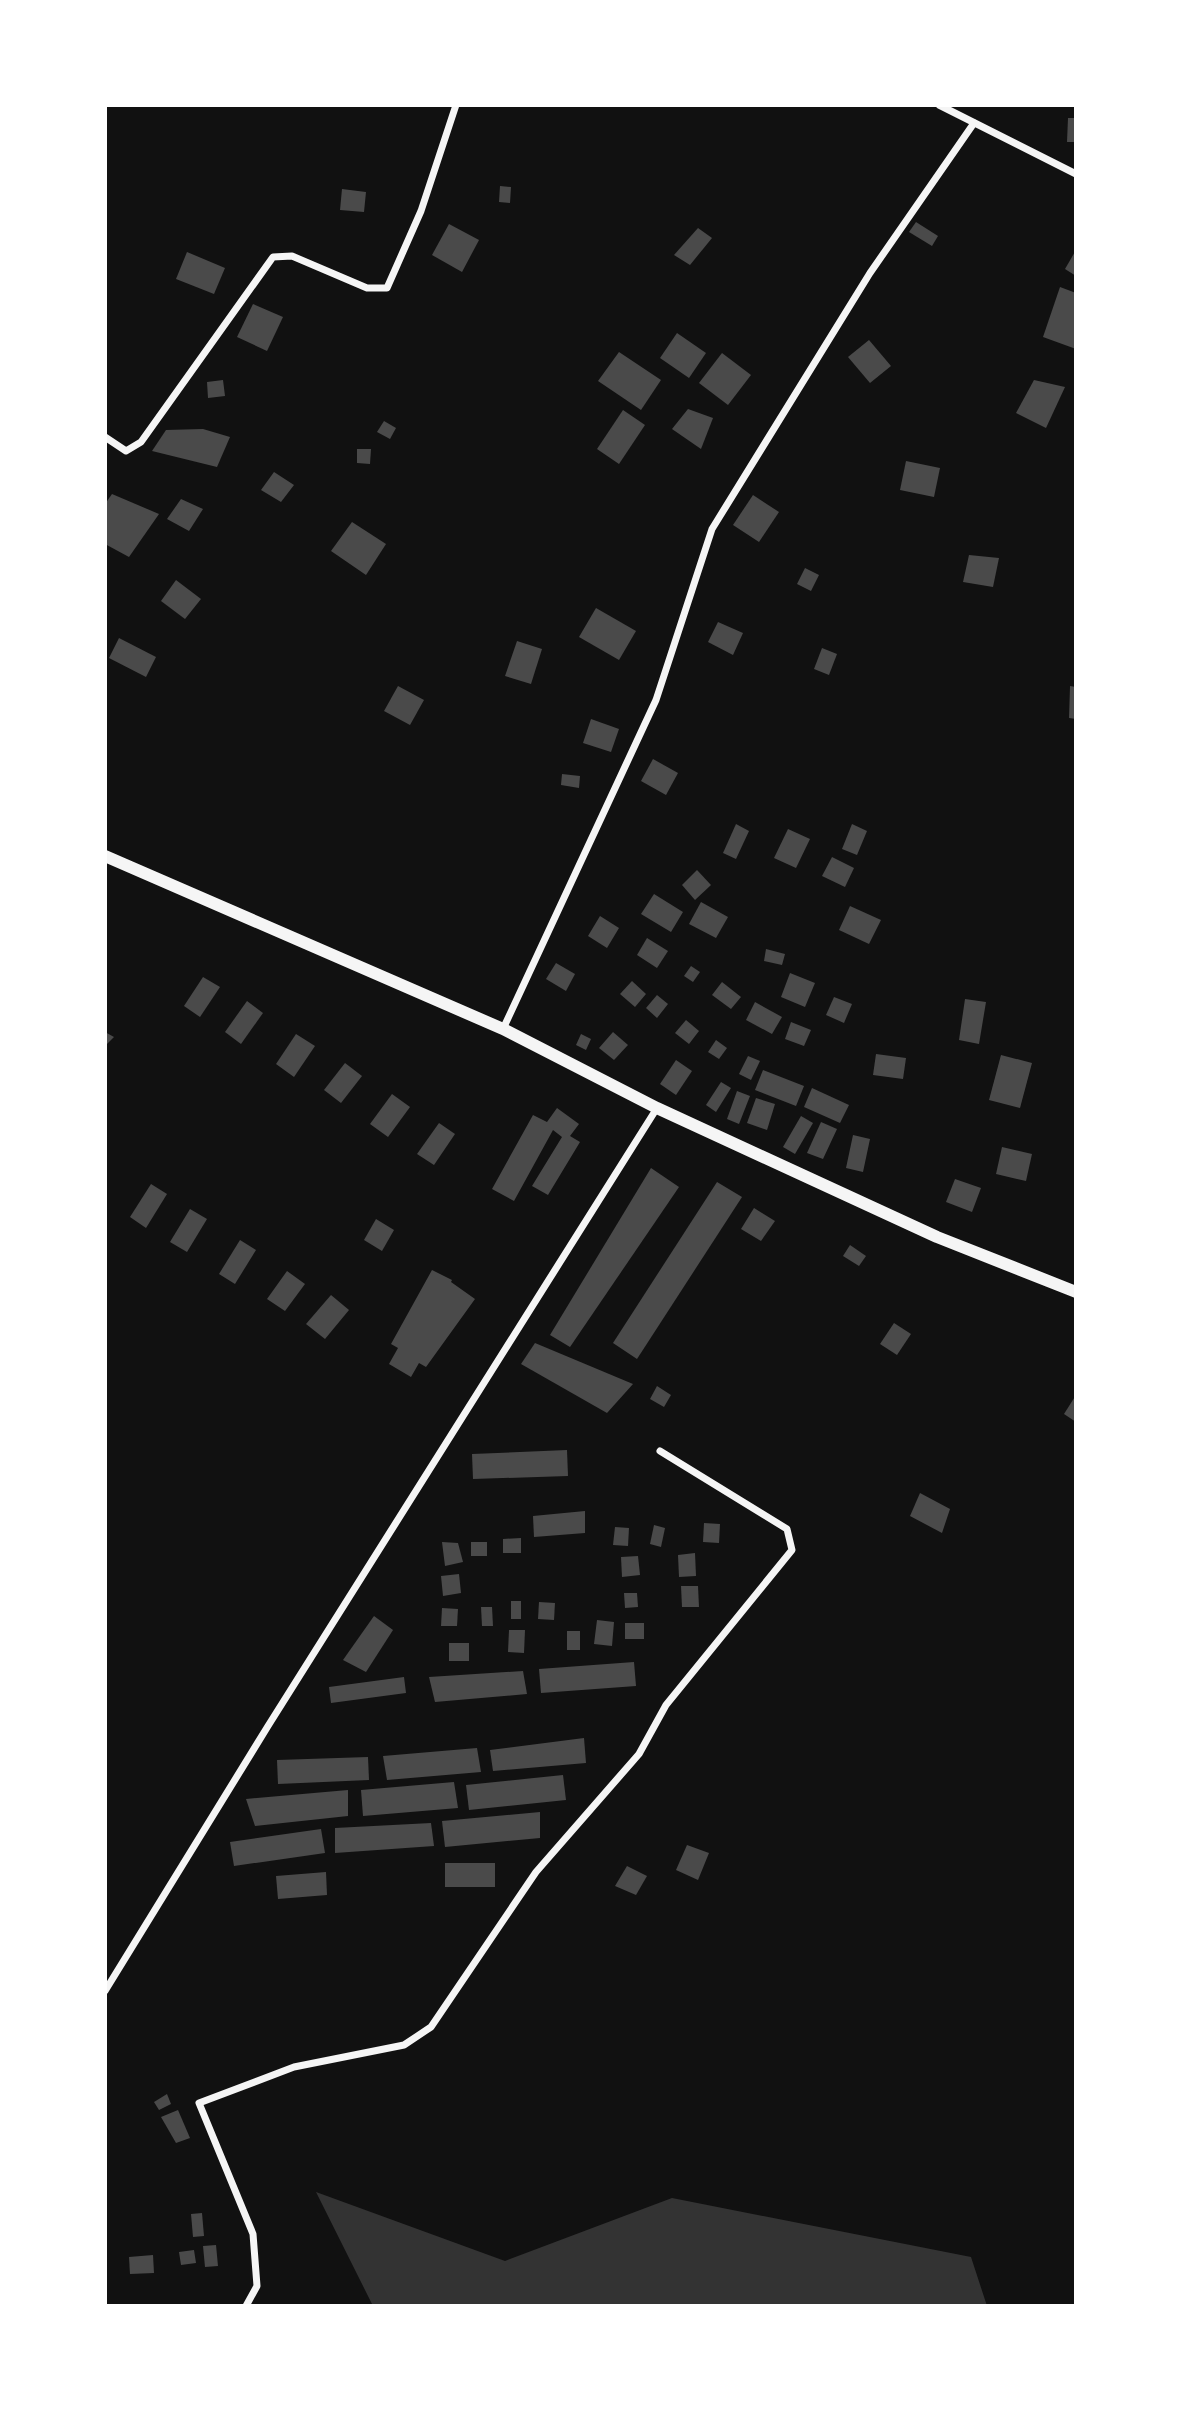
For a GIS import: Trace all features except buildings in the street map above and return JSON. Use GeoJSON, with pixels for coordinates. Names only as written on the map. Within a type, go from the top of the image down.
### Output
{"type":"FeatureCollection","features":[{"type":"Feature","properties":{"kind":"street"},"geometry":{"type":"LineString","coordinates":[[105,437],[126,451],[141,442],[273,257],[292,256],[367,288],[387,288],[421,211],[456,105]]}},
{"type":"Feature","properties":{"kind":"street"},"geometry":{"type":"LineString","coordinates":[[939,105],[1076,174]]}},
{"type":"Feature","properties":{"kind":"street"},"geometry":{"type":"LineString","coordinates":[[503,1029],[656,700],[712,529],[870,273],[974,123]]}},
{"type":"Feature","properties":{"kind":"street"},"geometry":{"type":"LineString","coordinates":[[105,856],[503,1029],[657,1108],[937,1237],[1076,1292]]}},
{"type":"Feature","properties":{"kind":"street"},"geometry":{"type":"LineString","coordinates":[[105,1991],[657,1108]]}},
{"type":"Feature","properties":{"kind":"street"},"geometry":{"type":"LineString","coordinates":[[246,2306],[257,2286],[253,2234],[199,2103],[294,2067],[404,2045],[431,2027],[536,1872],[639,1754],[666,1705],[792,1550],[788,1529],[660,1451]]}},
{"type":"Feature","properties":{"kind":"shaded area"},"geometry":{"type":"Polygon","coordinates":[[[316,2192],[505,2261],[672,2198],[971,2257],[987,2306],[373,2306],[316,2192]]]}}]}
